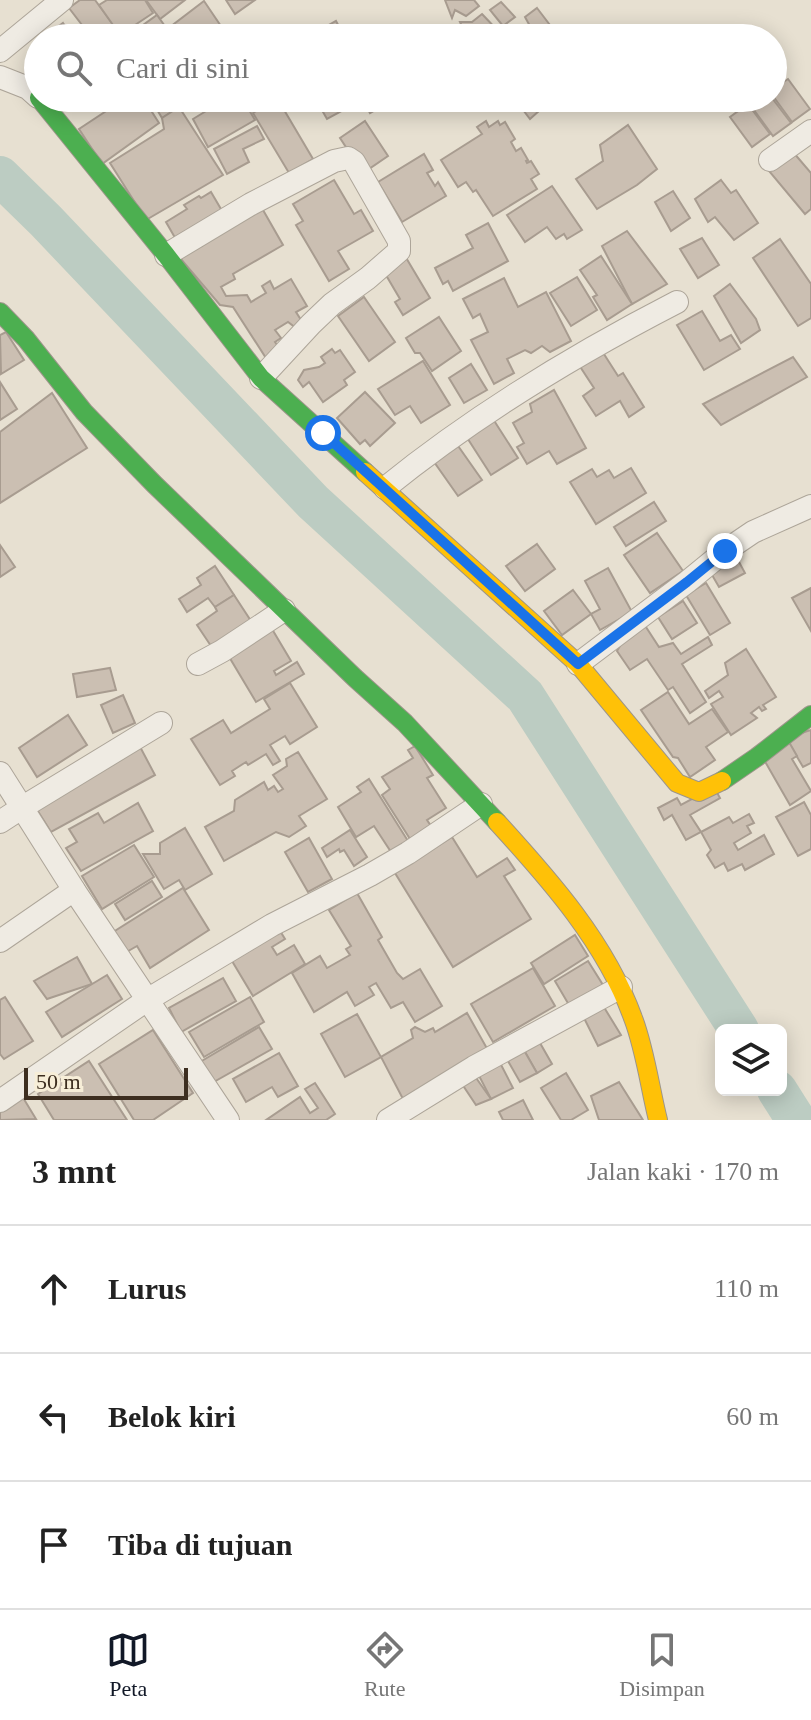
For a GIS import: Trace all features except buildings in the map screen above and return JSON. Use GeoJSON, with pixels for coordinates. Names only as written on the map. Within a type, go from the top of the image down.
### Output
{"type":"FeatureCollection","features":[{"type":"Feature","properties":{"kind":"street"},"geometry":{"type":"LineString","coordinates":[[33,24],[62,0]]}},
{"type":"Feature","properties":{"kind":"street"},"geometry":{"type":"LineString","coordinates":[[0,51],[24,31]]}},
{"type":"Feature","properties":{"kind":"street"},"geometry":{"type":"LineString","coordinates":[[0,77],[24,86]]}},
{"type":"Feature","properties":{"kind":"street"},"geometry":{"type":"LineString","coordinates":[[49,112],[261,378],[578,664],[677,783],[699,792],[714,786],[811,715]]}},
{"type":"Feature","properties":{"kind":"street"},"geometry":{"type":"LineString","coordinates":[[770,160],[811,131]]}},
{"type":"Feature","properties":{"kind":"street"},"geometry":{"type":"LineString","coordinates":[[166,255],[251,204],[334,161],[348,158],[354,162],[399,241],[399,251],[332,304],[261,378]]}},
{"type":"Feature","properties":{"kind":"street"},"geometry":{"type":"LineString","coordinates":[[385,488],[421,459],[530,384],[677,302]]}},
{"type":"Feature","properties":{"kind":"street"},"geometry":{"type":"LineString","coordinates":[[0,312],[26,339],[84,412],[284,610],[405,723],[534,862],[592,938],[621,987],[635,1022],[658,1120]]}},
{"type":"Feature","properties":{"kind":"street"},"geometry":{"type":"LineString","coordinates":[[578,664],[753,532],[811,506]]}},
{"type":"Feature","properties":{"kind":"street"},"geometry":{"type":"LineString","coordinates":[[198,664],[284,610]]}},
{"type":"Feature","properties":{"kind":"street"},"geometry":{"type":"LineString","coordinates":[[0,822],[161,723]]}},
{"type":"Feature","properties":{"kind":"street"},"geometry":{"type":"LineString","coordinates":[[0,773],[225,1119]]}},
{"type":"Feature","properties":{"kind":"street"},"geometry":{"type":"LineString","coordinates":[[0,1101],[147,1000],[272,925],[408,853],[481,804]]}},
{"type":"Feature","properties":{"kind":"street"},"geometry":{"type":"LineString","coordinates":[[0,941],[74,890]]}},
{"type":"Feature","properties":{"kind":"street"},"geometry":{"type":"LineString","coordinates":[[388,1120],[474,1067],[621,987]]}},
{"type":"Feature","properties":{"kind":"waterway"},"geometry":{"type":"LineString","coordinates":[[0,176],[313,502],[525,696],[735,1024]]}},
{"type":"Feature","properties":{"kind":"waterway"},"geometry":{"type":"LineString","coordinates":[[781,1096],[796,1120]]}},
{"type":"Feature","properties":{"kind":"traffic: fast"},"geometry":{"type":"LineString","coordinates":[[50,112],[261,378],[365,472]]}},
{"type":"Feature","properties":{"kind":"traffic: fast"},"geometry":{"type":"LineString","coordinates":[[0,312],[26,339],[84,412],[154,484],[405,723],[497,822]]}},
{"type":"Feature","properties":{"kind":"traffic: fast"},"geometry":{"type":"LineString","coordinates":[[722,781],[811,715]]}},
{"type":"Feature","properties":{"kind":"traffic: slow"},"geometry":{"type":"LineString","coordinates":[[365,472],[578,664],[677,783],[699,792],[722,781]]}},
{"type":"Feature","properties":{"kind":"traffic: slow"},"geometry":{"type":"LineString","coordinates":[[497,822],[575,914],[608,964],[637,1030],[658,1120]]}},
{"type":"Feature","properties":{"kind":"route"},"geometry":{"type":"LineString","coordinates":[[323,433],[578,664],[725,551]]}}]}
